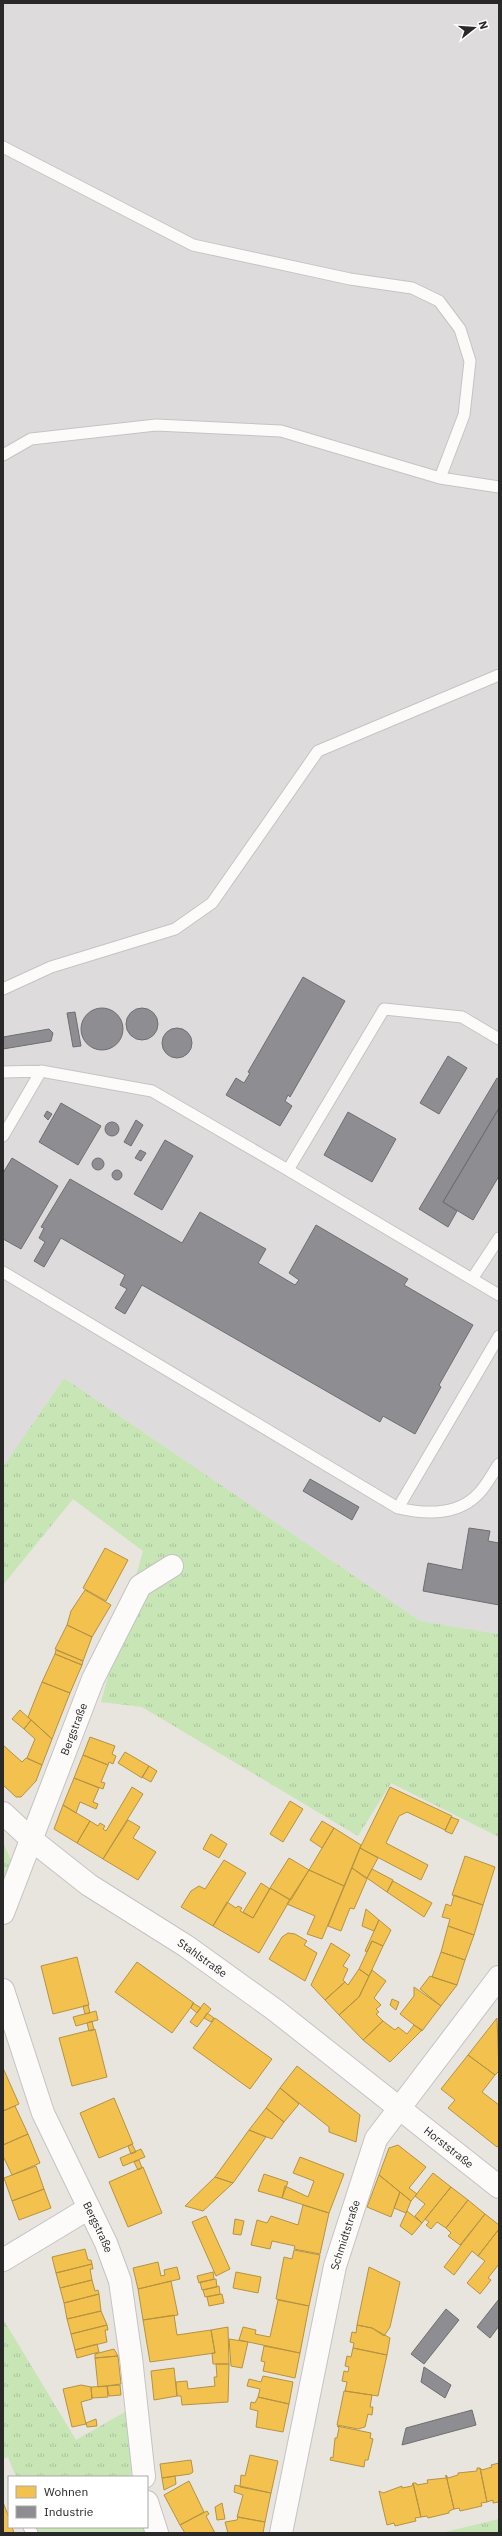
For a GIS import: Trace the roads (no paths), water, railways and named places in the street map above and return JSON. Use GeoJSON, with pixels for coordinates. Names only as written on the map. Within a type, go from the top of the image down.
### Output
{"type":"FeatureCollection","features":[{"type":"Feature","properties":{"kind":"street","name":"Bergstraße"},"geometry":{"type":"LineString","coordinates":[[3,1912],[93,1679],[140,1586],[172,1566]]}},
{"type":"Feature","properties":{"kind":"street","name":"Stahlstraße"},"geometry":{"type":"LineString","coordinates":[[3,1813],[32,1840],[89,1885],[186,1946],[275,2010],[399,2108]]}},
{"type":"Feature","properties":{"kind":"street","name":"Schmidtstraße"},"geometry":{"type":"LineString","coordinates":[[281,2533],[335,2266],[376,2139],[399,2108],[495,1989]]}},
{"type":"Feature","properties":{"kind":"street","name":"Bergstraße"},"geometry":{"type":"LineString","coordinates":[[3,1990],[43,2113],[106,2243],[120,2281],[131,2358],[144,2476]]}},
{"type":"Feature","properties":{"kind":"street","name":"Horststraße"},"geometry":{"type":"LineString","coordinates":[[399,2108],[499,2187]]}},
{"type":"Feature","properties":{"kind":"street"},"geometry":{"type":"LineString","coordinates":[[3,2260],[89,2208]]}},
{"type":"Feature","properties":{"kind":"street"},"geometry":{"type":"LineString","coordinates":[[148,2505],[157,2533]]}},
{"type":"Feature","properties":{"kind":"lane"},"geometry":{"type":"LineString","coordinates":[[3,147],[193,245],[350,278],[412,288],[439,301],[460,329],[470,361],[464,415],[440,478]]}},
{"type":"Feature","properties":{"kind":"lane"},"geometry":{"type":"LineString","coordinates":[[3,455],[31,439],[156,425],[281,431],[440,478],[499,487]]}},
{"type":"Feature","properties":{"kind":"lane"},"geometry":{"type":"LineString","coordinates":[[3,989],[51,967],[175,929],[212,903],[318,751],[499,675]]}},
{"type":"Feature","properties":{"kind":"lane"},"geometry":{"type":"LineString","coordinates":[[288,1170],[384,1009],[462,1017],[499,1039]]}},
{"type":"Feature","properties":{"kind":"lane"},"geometry":{"type":"LineString","coordinates":[[3,1136],[42,1071]]}},
{"type":"Feature","properties":{"kind":"lane"},"geometry":{"type":"LineString","coordinates":[[3,1072],[42,1071],[152,1091],[499,1295]]}},
{"type":"Feature","properties":{"kind":"lane"},"geometry":{"type":"LineString","coordinates":[[472,1279],[499,1238]]}},
{"type":"Feature","properties":{"kind":"lane"},"geometry":{"type":"LineString","coordinates":[[3,1272],[398,1508],[423,1514],[452,1510],[475,1497],[499,1464]]}},
{"type":"Feature","properties":{"kind":"lane"},"geometry":{"type":"LineString","coordinates":[[398,1508],[499,1336]]}}]}
